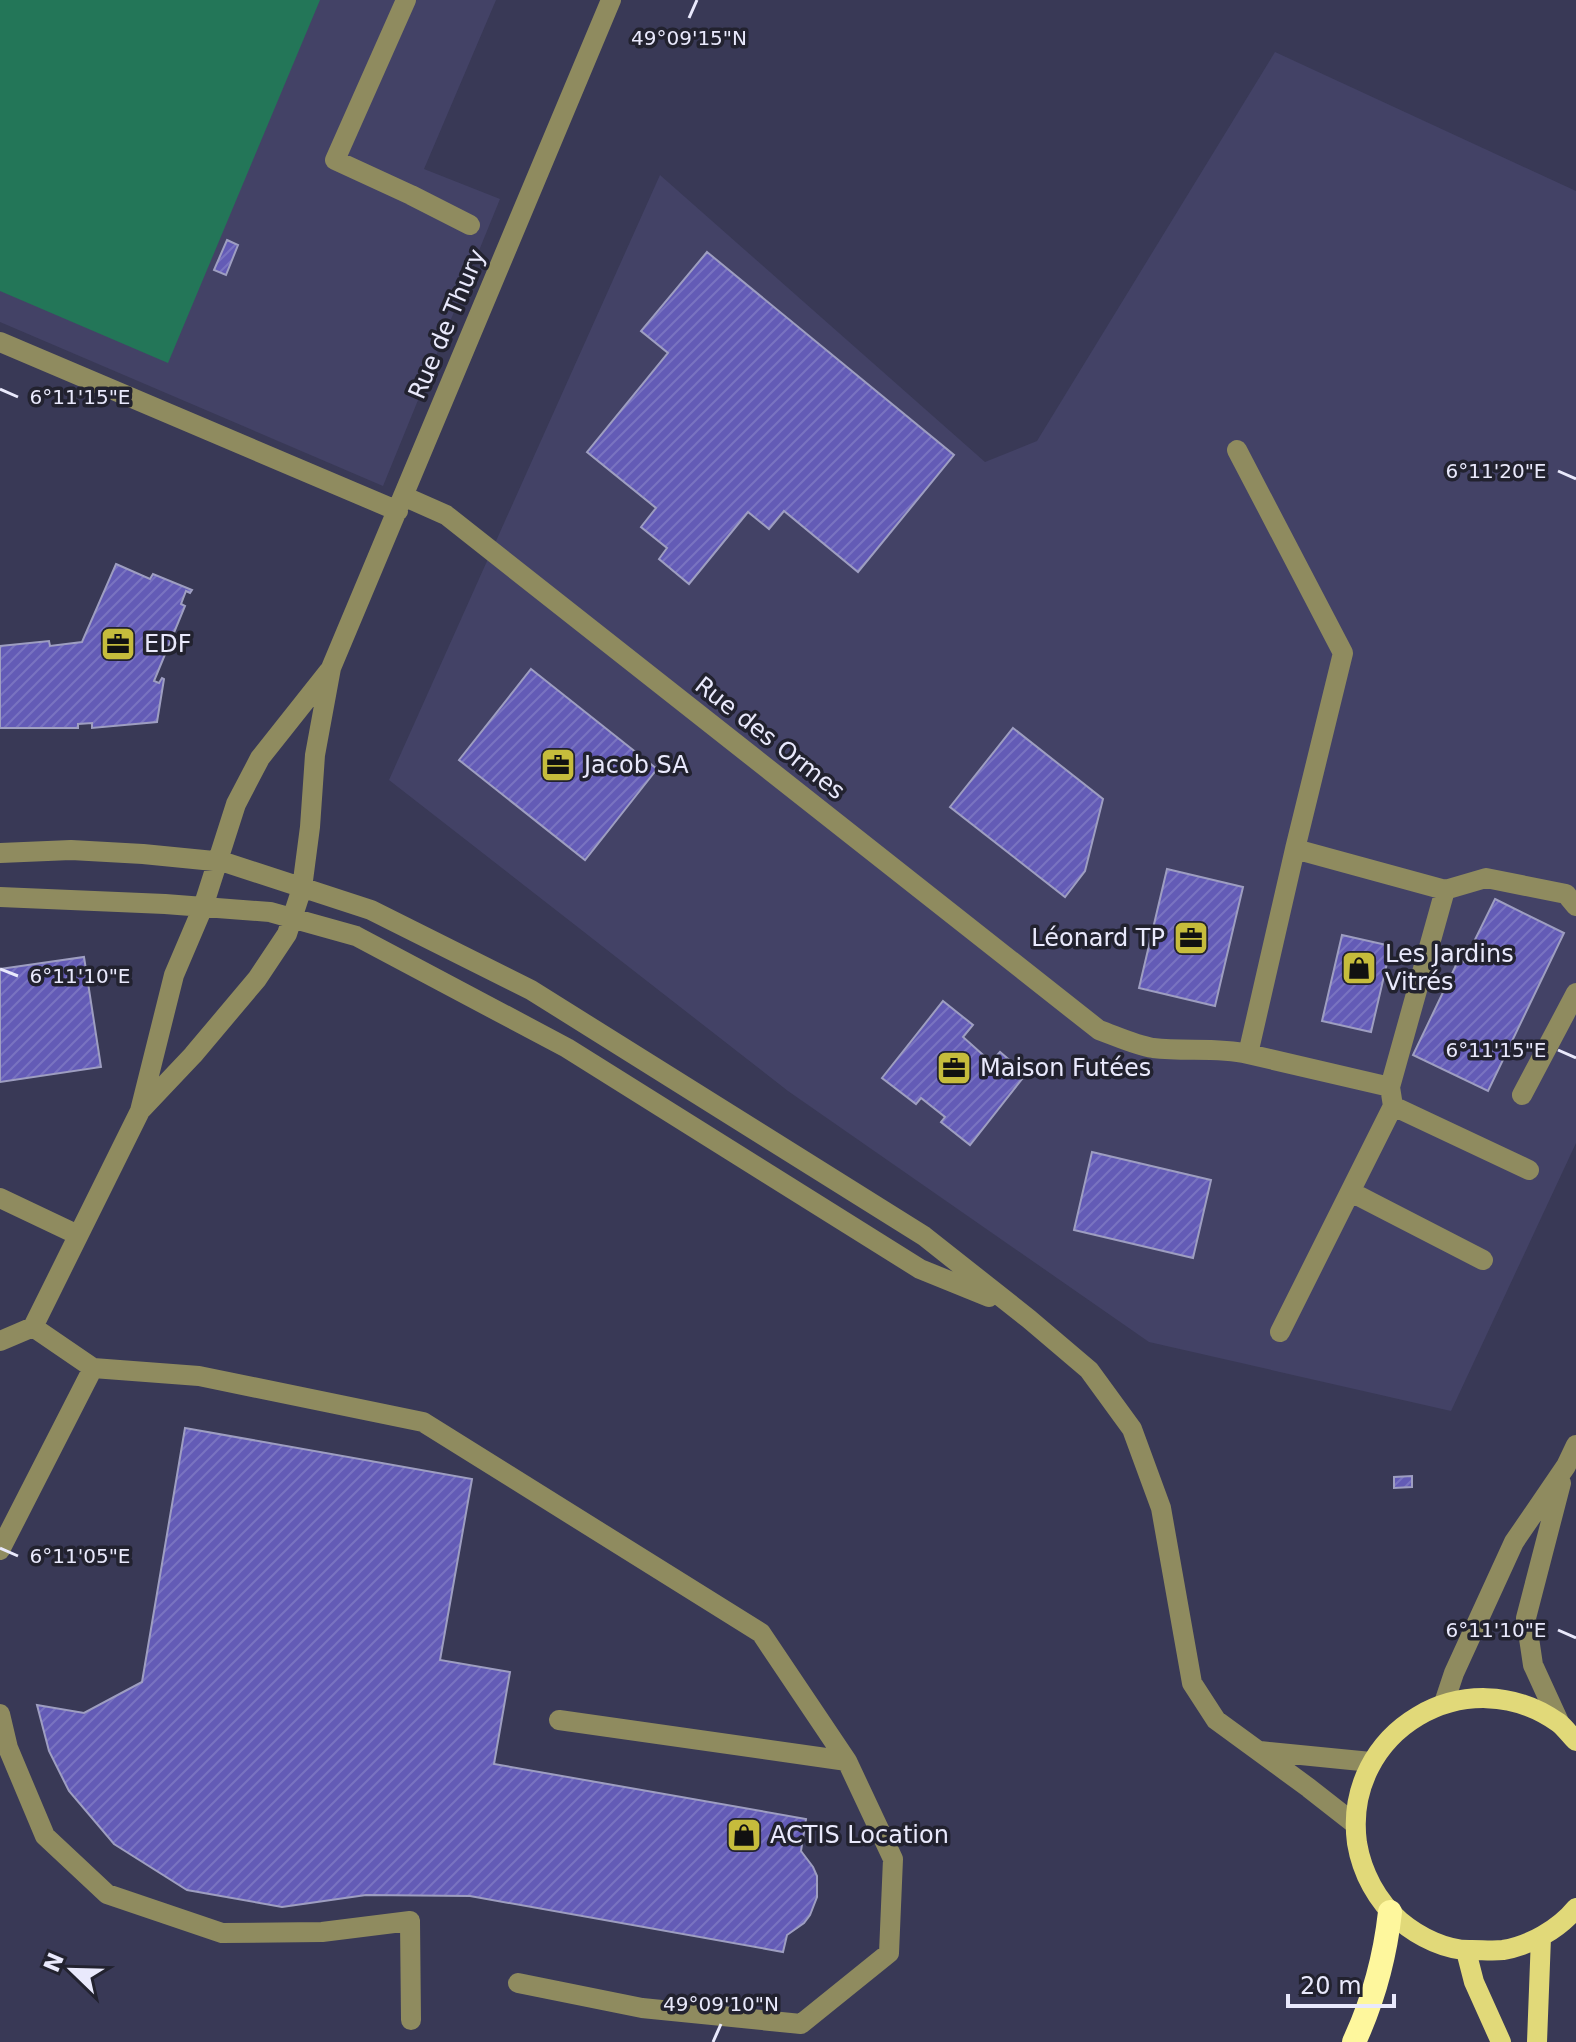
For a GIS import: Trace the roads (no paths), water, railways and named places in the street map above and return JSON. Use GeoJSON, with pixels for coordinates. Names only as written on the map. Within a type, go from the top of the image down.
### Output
{"type":"FeatureCollection","features":[{"type":"Feature","properties":{"kind":"highway"},"geometry":{"type":"LineString","coordinates":[[1354,2042],[1364,2021],[1386,1947],[1390,1912]]}},
{"type":"Feature","properties":{"kind":"main road"},"geometry":{"type":"LineString","coordinates":[[1576,1741],[1560,1724],[1534,1709],[1505,1699],[1474,1698],[1444,1703],[1415,1716],[1390,1737],[1371,1762],[1359,1792],[1355,1824],[1359,1856],[1371,1886],[1390,1912],[1412,1931],[1437,1944],[1466,1951],[1504,1950],[1541,1937],[1576,1908]]}},
{"type":"Feature","properties":{"kind":"main road"},"geometry":{"type":"LineString","coordinates":[[1537,2042],[1541,1937]]}},
{"type":"Feature","properties":{"kind":"main road"},"geometry":{"type":"LineString","coordinates":[[1466,1951],[1474,1982],[1501,2042]]}},
{"type":"Feature","properties":{"kind":"street"},"geometry":{"type":"LineString","coordinates":[[406,0],[335,160],[470,225]]}},
{"type":"Feature","properties":{"kind":"street","name":"Rue de Thury"},"geometry":{"type":"LineString","coordinates":[[140,1111],[193,1055],[257,979],[287,934],[302,888],[315,755],[331,668],[611,0]]}},
{"type":"Feature","properties":{"kind":"street","name":"Rue des Ormes"},"geometry":{"type":"LineString","coordinates":[[0,342],[401,504],[446,515],[1099,1030],[1149,1048],[1183,1051],[1227,1049],[1392,1097],[1529,1170]]}},
{"type":"Feature","properties":{"kind":"street"},"geometry":{"type":"LineString","coordinates":[[1237,450],[1343,653],[1248,1054]]}},
{"type":"Feature","properties":{"kind":"street","name":"Rue de Thury"},"geometry":{"type":"LineString","coordinates":[[140,1111],[174,975],[203,907],[236,804],[260,758],[331,668]]}},
{"type":"Feature","properties":{"kind":"street"},"geometry":{"type":"LineString","coordinates":[[1295,849],[1445,890],[1486,878],[1566,894],[1576,906]]}},
{"type":"Feature","properties":{"kind":"street"},"geometry":{"type":"LineString","coordinates":[[0,853],[71,850],[217,862],[371,910],[531,990],[924,1236],[1089,1370],[1132,1429],[1161,1508],[1192,1683],[1216,1720],[1355,1824]]}},
{"type":"Feature","properties":{"kind":"street"},"geometry":{"type":"LineString","coordinates":[[1280,1332],[1351,1192],[1392,1097],[1445,890]]}},
{"type":"Feature","properties":{"kind":"street"},"geometry":{"type":"LineString","coordinates":[[0,897],[270,912],[356,936],[567,1048],[920,1269],[1011,1306]]}},
{"type":"Feature","properties":{"kind":"street"},"geometry":{"type":"LineString","coordinates":[[1522,1095],[1576,993]]}},
{"type":"Feature","properties":{"kind":"street"},"geometry":{"type":"LineString","coordinates":[[0,1341],[33,1327],[140,1111]]}},
{"type":"Feature","properties":{"kind":"street"},"geometry":{"type":"LineString","coordinates":[[1351,1192],[1483,1260]]}},
{"type":"Feature","properties":{"kind":"street"},"geometry":{"type":"LineString","coordinates":[[0,1198],[78,1235]]}},
{"type":"Feature","properties":{"kind":"street"},"geometry":{"type":"LineString","coordinates":[[33,1327],[93,1368],[199,1376],[423,1422],[761,1633],[847,1761],[893,1859],[889,1953],[801,2024],[642,2008],[518,1983]]}},
{"type":"Feature","properties":{"kind":"street"},"geometry":{"type":"LineString","coordinates":[[0,1550],[93,1368]]}},
{"type":"Feature","properties":{"kind":"street"},"geometry":{"type":"LineString","coordinates":[[1444,1703],[1454,1673],[1514,1542],[1566,1466],[1576,1445]]}},
{"type":"Feature","properties":{"kind":"street"},"geometry":{"type":"LineString","coordinates":[[1560,1724],[1533,1665],[1526,1618],[1566,1466]]}},
{"type":"Feature","properties":{"kind":"street"},"geometry":{"type":"LineString","coordinates":[[0,1714],[8,1748],[45,1836],[107,1894],[222,1933],[322,1932],[410,1921],[411,2020]]}},
{"type":"Feature","properties":{"kind":"street"},"geometry":{"type":"LineString","coordinates":[[559,1720],[847,1761]]}},
{"type":"Feature","properties":{"kind":"street"},"geometry":{"type":"LineString","coordinates":[[1256,1751],[1371,1762]]}},
{"type":"Feature","properties":{"kind":"place","name":"EDF"},"geometry":{"type":"Point","coordinates":[118,644]}},
{"type":"Feature","properties":{"kind":"place","name":"Jacob SA"},"geometry":{"type":"Point","coordinates":[558,765]}},
{"type":"Feature","properties":{"kind":"place","name":"Léonard TP"},"geometry":{"type":"Point","coordinates":[1191,938]}},
{"type":"Feature","properties":{"kind":"place","name":"Les Jardins Vitrés"},"geometry":{"type":"Point","coordinates":[1359,968]}},
{"type":"Feature","properties":{"kind":"place","name":"Maison Futées"},"geometry":{"type":"Point","coordinates":[954,1068]}},
{"type":"Feature","properties":{"kind":"place","name":"ACTIS Location"},"geometry":{"type":"Point","coordinates":[744,1835]}}]}
